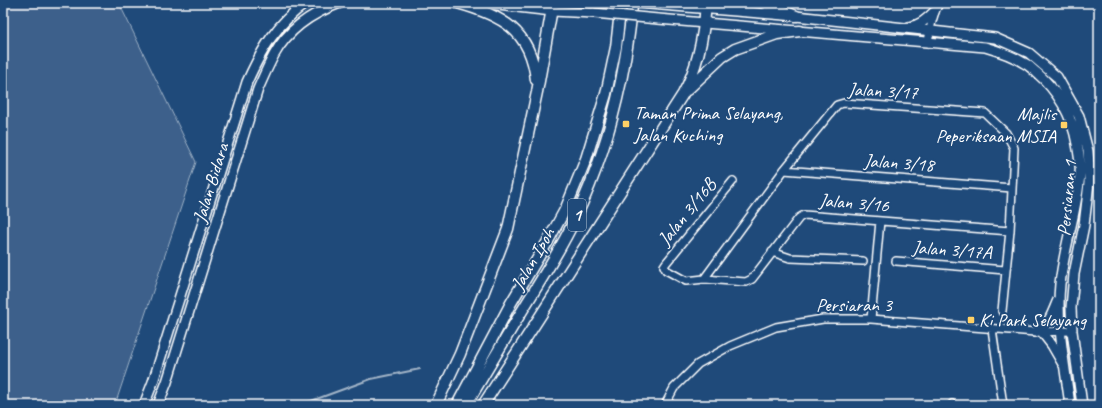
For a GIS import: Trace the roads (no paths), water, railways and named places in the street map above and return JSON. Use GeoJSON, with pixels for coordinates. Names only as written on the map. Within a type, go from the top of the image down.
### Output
{"type":"FeatureCollection","features":[{"type":"Feature","properties":{"kind":"highway"},"geometry":{"type":"LineString","coordinates":[[457,3],[492,14],[519,35],[532,56],[537,92]]}},
{"type":"Feature","properties":{"kind":"highway","name":"Jalan Ipoh"},"geometry":{"type":"LineString","coordinates":[[456,405],[511,303],[566,208],[586,160],[606,94],[616,47],[620,3]]}},
{"type":"Feature","properties":{"kind":"highway","name":"Jalan Ipoh"},"geometry":{"type":"LineString","coordinates":[[466,405],[519,315],[555,258],[592,181],[607,138],[615,109],[626,56],[632,3]]}},
{"type":"Feature","properties":{"kind":"highway"},"geometry":{"type":"LineString","coordinates":[[764,3],[796,16]]}},
{"type":"Feature","properties":{"kind":"highway"},"geometry":{"type":"LineString","coordinates":[[483,405],[683,94],[690,81],[704,23],[706,6]]}},
{"type":"Feature","properties":{"kind":"highway"},"geometry":{"type":"LineString","coordinates":[[436,405],[460,354],[508,229],[537,92],[552,7]]}},
{"type":"Feature","properties":{"kind":"highway"},"geometry":{"type":"LineString","coordinates":[[683,94],[722,57],[735,49],[777,34],[800,31]]}},
{"type":"Feature","properties":{"kind":"main road"},"geometry":{"type":"LineString","coordinates":[[247,82],[257,51],[266,35],[275,22],[298,3]]}},
{"type":"Feature","properties":{"kind":"main road","name":"Jalan Bidara"},"geometry":{"type":"LineString","coordinates":[[144,405],[155,375],[247,82],[263,49],[272,35],[294,11],[306,3]]}},
{"type":"Feature","properties":{"kind":"main road","name":"Jalan Bidara"},"geometry":{"type":"LineString","coordinates":[[158,405],[167,382],[258,89],[273,56],[289,34],[314,14],[340,3]]}},
{"type":"Feature","properties":{"kind":"main road"},"geometry":{"type":"LineString","coordinates":[[480,3],[552,7]]}},
{"type":"Feature","properties":{"kind":"main road","name":"Persiaran 1"},"geometry":{"type":"LineString","coordinates":[[637,3],[706,6],[995,38],[1029,53],[1057,77],[1079,116],[1088,151],[1089,183],[1084,225],[1074,274],[1071,308],[1072,331],[1082,405]]}},
{"type":"Feature","properties":{"kind":"main road","name":"Persiaran 1"},"geometry":{"type":"LineString","coordinates":[[552,7],[594,14],[985,47],[1026,63],[1048,83],[1061,100],[1070,117],[1075,135],[1081,172],[1064,256],[1060,296],[1061,332],[1070,405]]}},
{"type":"Feature","properties":{"kind":"main road"},"geometry":{"type":"LineString","coordinates":[[899,28],[917,26],[925,21],[934,12]]}},
{"type":"Feature","properties":{"kind":"main road"},"geometry":{"type":"LineString","coordinates":[[1060,296],[1046,325],[1039,332],[1052,345],[1065,367]]}},
{"type":"Feature","properties":{"kind":"street"},"geometry":{"type":"LineString","coordinates":[[928,43],[934,12],[939,3]]}},
{"type":"Feature","properties":{"kind":"street","name":"Jalan 3/17"},"geometry":{"type":"LineString","coordinates":[[704,279],[784,170],[837,105],[844,103],[978,112],[986,113],[1006,133],[1014,148],[1010,231],[1002,311]]}},
{"type":"Feature","properties":{"kind":"street","name":"Jalan 3/18"},"geometry":{"type":"LineString","coordinates":[[784,170],[1012,188]]}},
{"type":"Feature","properties":{"kind":"street","name":"Jalan 3/16B"},"geometry":{"type":"LineString","coordinates":[[704,279],[686,280],[666,270],[664,266],[733,181]]}},
{"type":"Feature","properties":{"kind":"street","name":"Jalan 3/16"},"geometry":{"type":"LineString","coordinates":[[704,279],[746,282],[752,279],[799,218],[804,215],[1010,231]]}},
{"type":"Feature","properties":{"kind":"street"},"geometry":{"type":"LineString","coordinates":[[871,318],[880,221]]}},
{"type":"Feature","properties":{"kind":"street"},"geometry":{"type":"LineString","coordinates":[[772,252],[790,258],[863,261]]}},
{"type":"Feature","properties":{"kind":"street","name":"Jalan 3/17A"},"geometry":{"type":"LineString","coordinates":[[896,261],[1005,270]]}},
{"type":"Feature","properties":{"kind":"street","name":"Persiaran 3"},"geometry":{"type":"LineString","coordinates":[[665,405],[674,388],[698,364],[730,346],[776,327],[823,318],[871,318],[1039,332],[1072,331]]}},
{"type":"Feature","properties":{"kind":"street"},"geometry":{"type":"LineString","coordinates":[[992,329],[1003,405]]}},
{"type":"Feature","properties":{"kind":"waterway"},"geometry":{"type":"LineString","coordinates":[[302,405],[371,379],[420,369]]}},
{"type":"Feature","properties":{"kind":"place","name":"Taman Prima Selayang, Jalan Kuching"},"geometry":{"type":"Point","coordinates":[626,124]}},
{"type":"Feature","properties":{"kind":"place","name":"Majlis Peperiksaan MSIA"},"geometry":{"type":"Point","coordinates":[1064,125]}},
{"type":"Feature","properties":{"kind":"place","name":"Ki Park Selayang"},"geometry":{"type":"Point","coordinates":[971,320]}}]}
